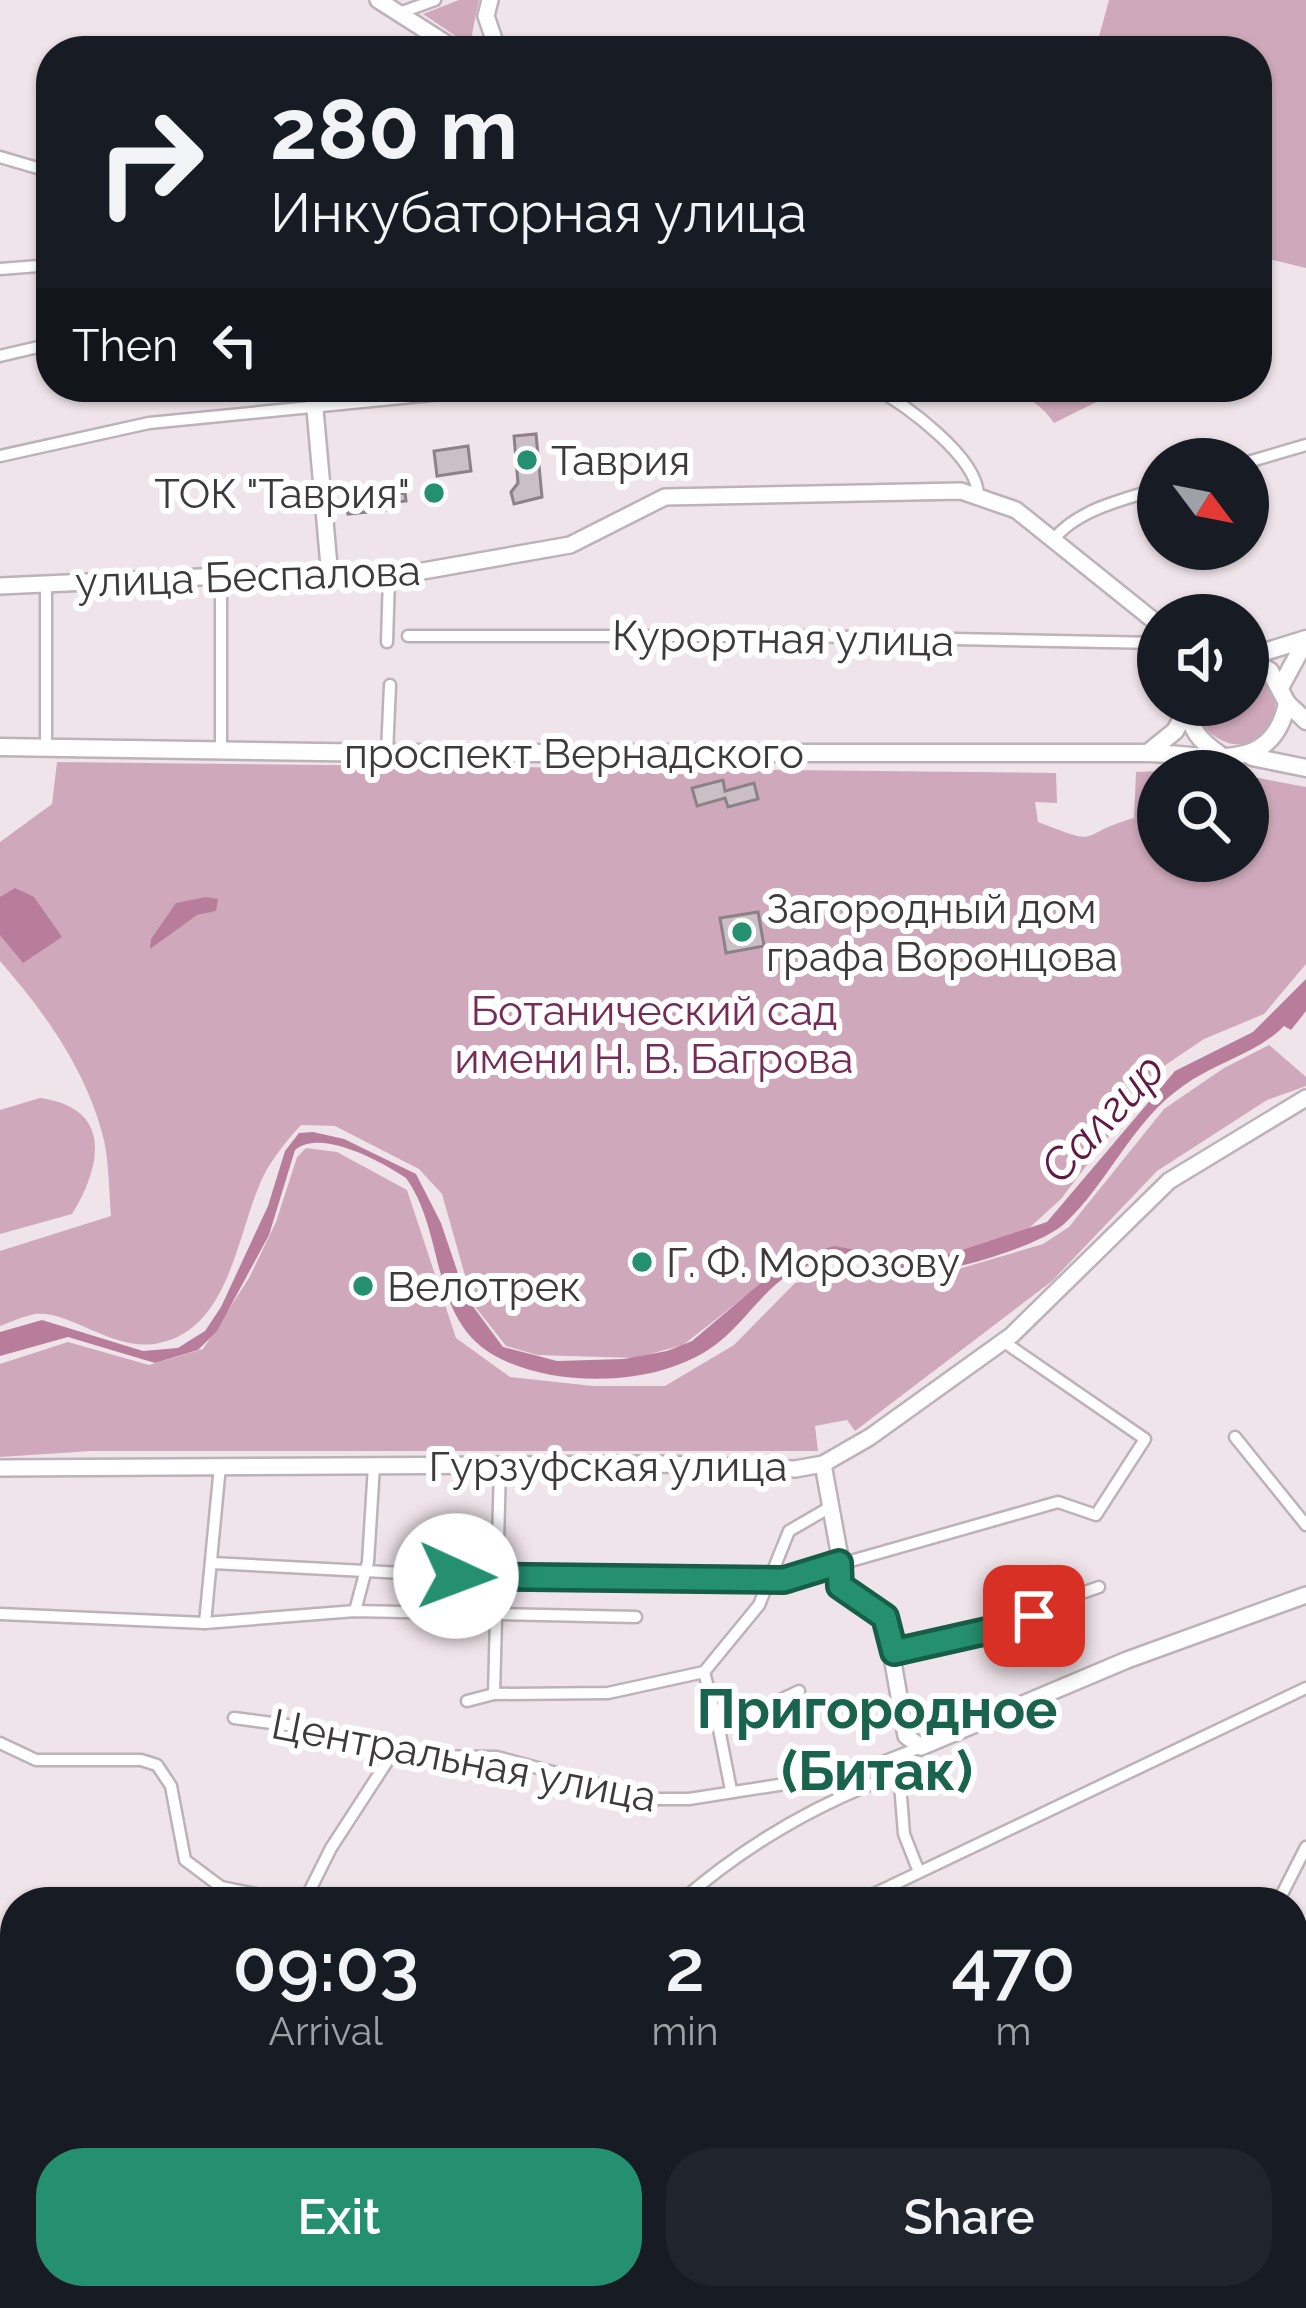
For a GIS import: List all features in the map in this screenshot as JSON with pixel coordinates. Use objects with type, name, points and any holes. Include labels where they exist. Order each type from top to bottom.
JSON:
[{"type":"main road","points":[[378,0],[436,36]]},
{"type":"main road","points":[[490,0],[486,16],[493,36]]},
{"type":"main road","points":[[314,402],[330,577]]},
{"type":"main road","name":"улица Беспалова","points":[[0,586],[221,576],[389,577],[570,544],[665,497],[978,494],[1004,502],[1137,607]]},
{"type":"main road","points":[[1269,651],[1306,640]]},
{"type":"main road","points":[[1255,750],[1274,739],[1284,695],[1306,640]]},
{"type":"main road","points":[[1269,670],[1306,722]]},
{"type":"main road","points":[[1152,750],[1178,726]]},
{"type":"main road","points":[[1192,726],[1214,750]]},
{"type":"main road","name":"проспект Вернадского","points":[[0,747],[387,753],[1137,753]]},
{"type":"main road","name":"проспект Вернадского","points":[[1269,760],[1306,767]]},
{"type":"main road","name":"Гурзуфская улица","points":[[0,1468],[795,1469],[823,1464],[1004,1342],[1169,1181],[1306,1098]]},
{"type":"main road","points":[[823,1464],[840,1586],[885,1617],[906,1736],[921,1747]]},
{"type":"main road","name":"Центральная улица","points":[[921,1747],[1127,1660],[1306,1595]]},
{"type":"street","points":[[402,12],[435,0]]},
{"type":"street","points":[[0,157],[36,168]]},
{"type":"street","points":[[0,269],[36,266]]},
{"type":"street","points":[[0,356],[36,348]]},
{"type":"street","points":[[0,457],[149,423],[371,402]]},
{"type":"street","points":[[895,402],[972,469],[978,494]]},
{"type":"street","points":[[1269,456],[1306,445]]},
{"type":"street","points":[[1054,538],[1062,528],[1137,496]]},
{"type":"street","points":[[220,751],[221,576]]},
{"type":"street","points":[[387,642],[389,577]]},
{"type":"street","points":[[46,585],[46,748]]},
{"type":"street","name":"Курортная улица","points":[[408,637],[800,636],[1137,643]]},
{"type":"street","points":[[387,753],[390,685]]},
{"type":"street","points":[[212,1563],[500,1578],[784,1580],[1058,1502],[1096,1515],[1145,1439],[1004,1342]]},
{"type":"street","points":[[1235,1437],[1306,1525]]},
{"type":"street","points":[[205,1623],[220,1466]]},
{"type":"street","points":[[355,1611],[367,1573],[374,1466]]},
{"type":"street","points":[[494,1694],[500,1466]]},
{"type":"street","points":[[467,1700],[494,1694],[608,1693],[704,1672],[759,1605],[789,1531],[832,1506]]},
{"type":"street","points":[[894,1652],[1018,1624],[1045,1606],[1099,1587]]},
{"type":"street","points":[[0,1614],[205,1623],[355,1611],[637,1617]]},
{"type":"street","points":[[704,1672],[731,1790]]},
{"type":"street","points":[[888,1887],[1306,1688]]},
{"type":"street","points":[[719,1729],[799,1691]]},
{"type":"street","name":"Центральная улица","points":[[235,1718],[335,1733],[394,1751],[497,1757],[653,1799],[689,1799],[855,1773],[921,1747]]},
{"type":"street","points":[[906,1736],[898,1774],[904,1834],[919,1872]]},
{"type":"street","points":[[0,1743],[36,1760],[141,1760],[158,1765],[171,1786],[180,1853],[221,1887]]},
{"type":"street","points":[[312,1887],[394,1751]]},
{"type":"street","points":[[887,1761],[898,1774]]},
{"type":"street","points":[[697,1887],[722,1865],[836,1796],[898,1774]]},
{"type":"street","points":[[1286,1887],[1306,1846]]},
{"type":"green space","points":[[459,0],[479,0],[473,36],[456,36],[423,14]]},
{"type":"green space","points":[[1109,0],[1306,0],[1306,268],[1272,260],[1272,36],[1099,36]]},
{"type":"green space","points":[[1031,402],[1097,402],[1054,423]]},
{"type":"green space","points":[[1269,685],[1275,707],[1269,725]]},
{"type":"green space","points":[[1205,726],[1268,726],[1249,743],[1233,744]]},
{"type":"green space","name":"Ботанический сад имени Н. В. Багрова","points":[[57,762],[1056,773],[1057,803],[1035,802],[1038,822],[1082,837],[1134,818],[1137,772],[1137,882],[1269,882],[1269,780],[1306,787],[1306,964],[1264,1014],[1204,1039],[1161,1068],[1061,1199],[1027,1230],[978,1250],[941,1257],[873,1253],[788,1263],[683,1345],[635,1358],[537,1355],[506,1346],[473,1304],[442,1194],[419,1169],[335,1126],[301,1125],[267,1169],[218,1296],[184,1333],[159,1343],[126,1342],[49,1315],[31,1315],[0,1326],[0,1251],[111,1216],[104,1140],[87,1090],[49,1023],[0,961],[0,842],[52,804]]},
{"type":"green space","points":[[1269,1045],[1306,1077],[1306,1086],[1267,1100],[1157,1171],[1052,1281],[855,1431],[847,1420],[815,1426],[818,1451],[91,1451],[0,1457],[0,1364],[68,1342],[149,1365],[203,1349],[249,1278],[276,1222],[297,1157],[306,1148],[337,1152],[407,1190],[456,1338],[510,1377],[593,1386],[665,1386],[734,1345],[795,1283],[856,1272],[942,1274],[1043,1244],[1069,1227],[1164,1109],[1224,1068]]},
{"type":"green space","points":[[40,1098],[64,1104],[90,1127],[95,1142],[90,1177],[72,1214],[0,1234],[0,1110]]},
{"type":"shaded area","points":[[15,888],[34,897],[62,937],[23,963],[0,935],[0,897]]},
{"type":"shaded area","points":[[218,899],[216,911],[197,915],[150,949],[151,939],[176,903]]},
{"type":"shaded area","points":[[1306,979],[1306,1011],[1291,1030],[1284,1026],[1262,1044],[1195,1078],[1165,1100],[1080,1208],[1054,1231],[1007,1252],[945,1269],[835,1261],[800,1269],[777,1283],[719,1342],[671,1367],[643,1375],[583,1378],[526,1369],[501,1359],[478,1344],[461,1324],[419,1201],[406,1178],[351,1150],[320,1143],[295,1150],[269,1235],[217,1331],[198,1350],[155,1363],[68,1337],[0,1356],[0,1332],[42,1320],[143,1351],[178,1348],[205,1331],[268,1206],[285,1151],[299,1133],[313,1132],[344,1139],[416,1174],[441,1223],[466,1297],[503,1347],[557,1361],[624,1359],[667,1351],[692,1341],[787,1261],[834,1246],[884,1255],[944,1256],[1047,1222],[1175,1071],[1253,1032]]},
{"type":"building","name":"Таврия","points":[[536,434],[542,497],[514,504],[511,492],[518,483],[514,436]]},
{"type":"building","points":[[468,446],[471,471],[437,476],[434,451]]},
{"type":"building","points":[[396,489],[397,494],[405,493],[406,501],[397,502],[398,509],[348,514],[346,495]]},
{"type":"building","points":[[723,780],[725,791],[754,783],[758,799],[728,807],[725,798],[697,806],[692,788]]},
{"type":"building","name":"Загородный дом графа Воронцова","points":[[758,912],[764,946],[726,953],[720,918]]},
{"type":"place","name":"Таврия","points":[[527,460]]},
{"type":"place","name":"ТОК \"Таврия\"","points":[[434,493]]},
{"type":"place","name":"Загородный дом графа Воронцова","points":[[742,932]]},
{"type":"place","name":"Г. Ф. Морозову","points":[[642,1262]]},
{"type":"place","name":"Велотрек","points":[[363,1286]]},
{"type":"district","name":"Пригородное (Битак)","points":[[877,1740]]},
{"type":"route","points":[[456,1576],[755,1576],[784,1580],[839,1563],[840,1586],[885,1617],[894,1652],[1018,1624],[1034,1616]]},
{"type":"water label","name":"Салгир","points":[[1102,1118]]}]
